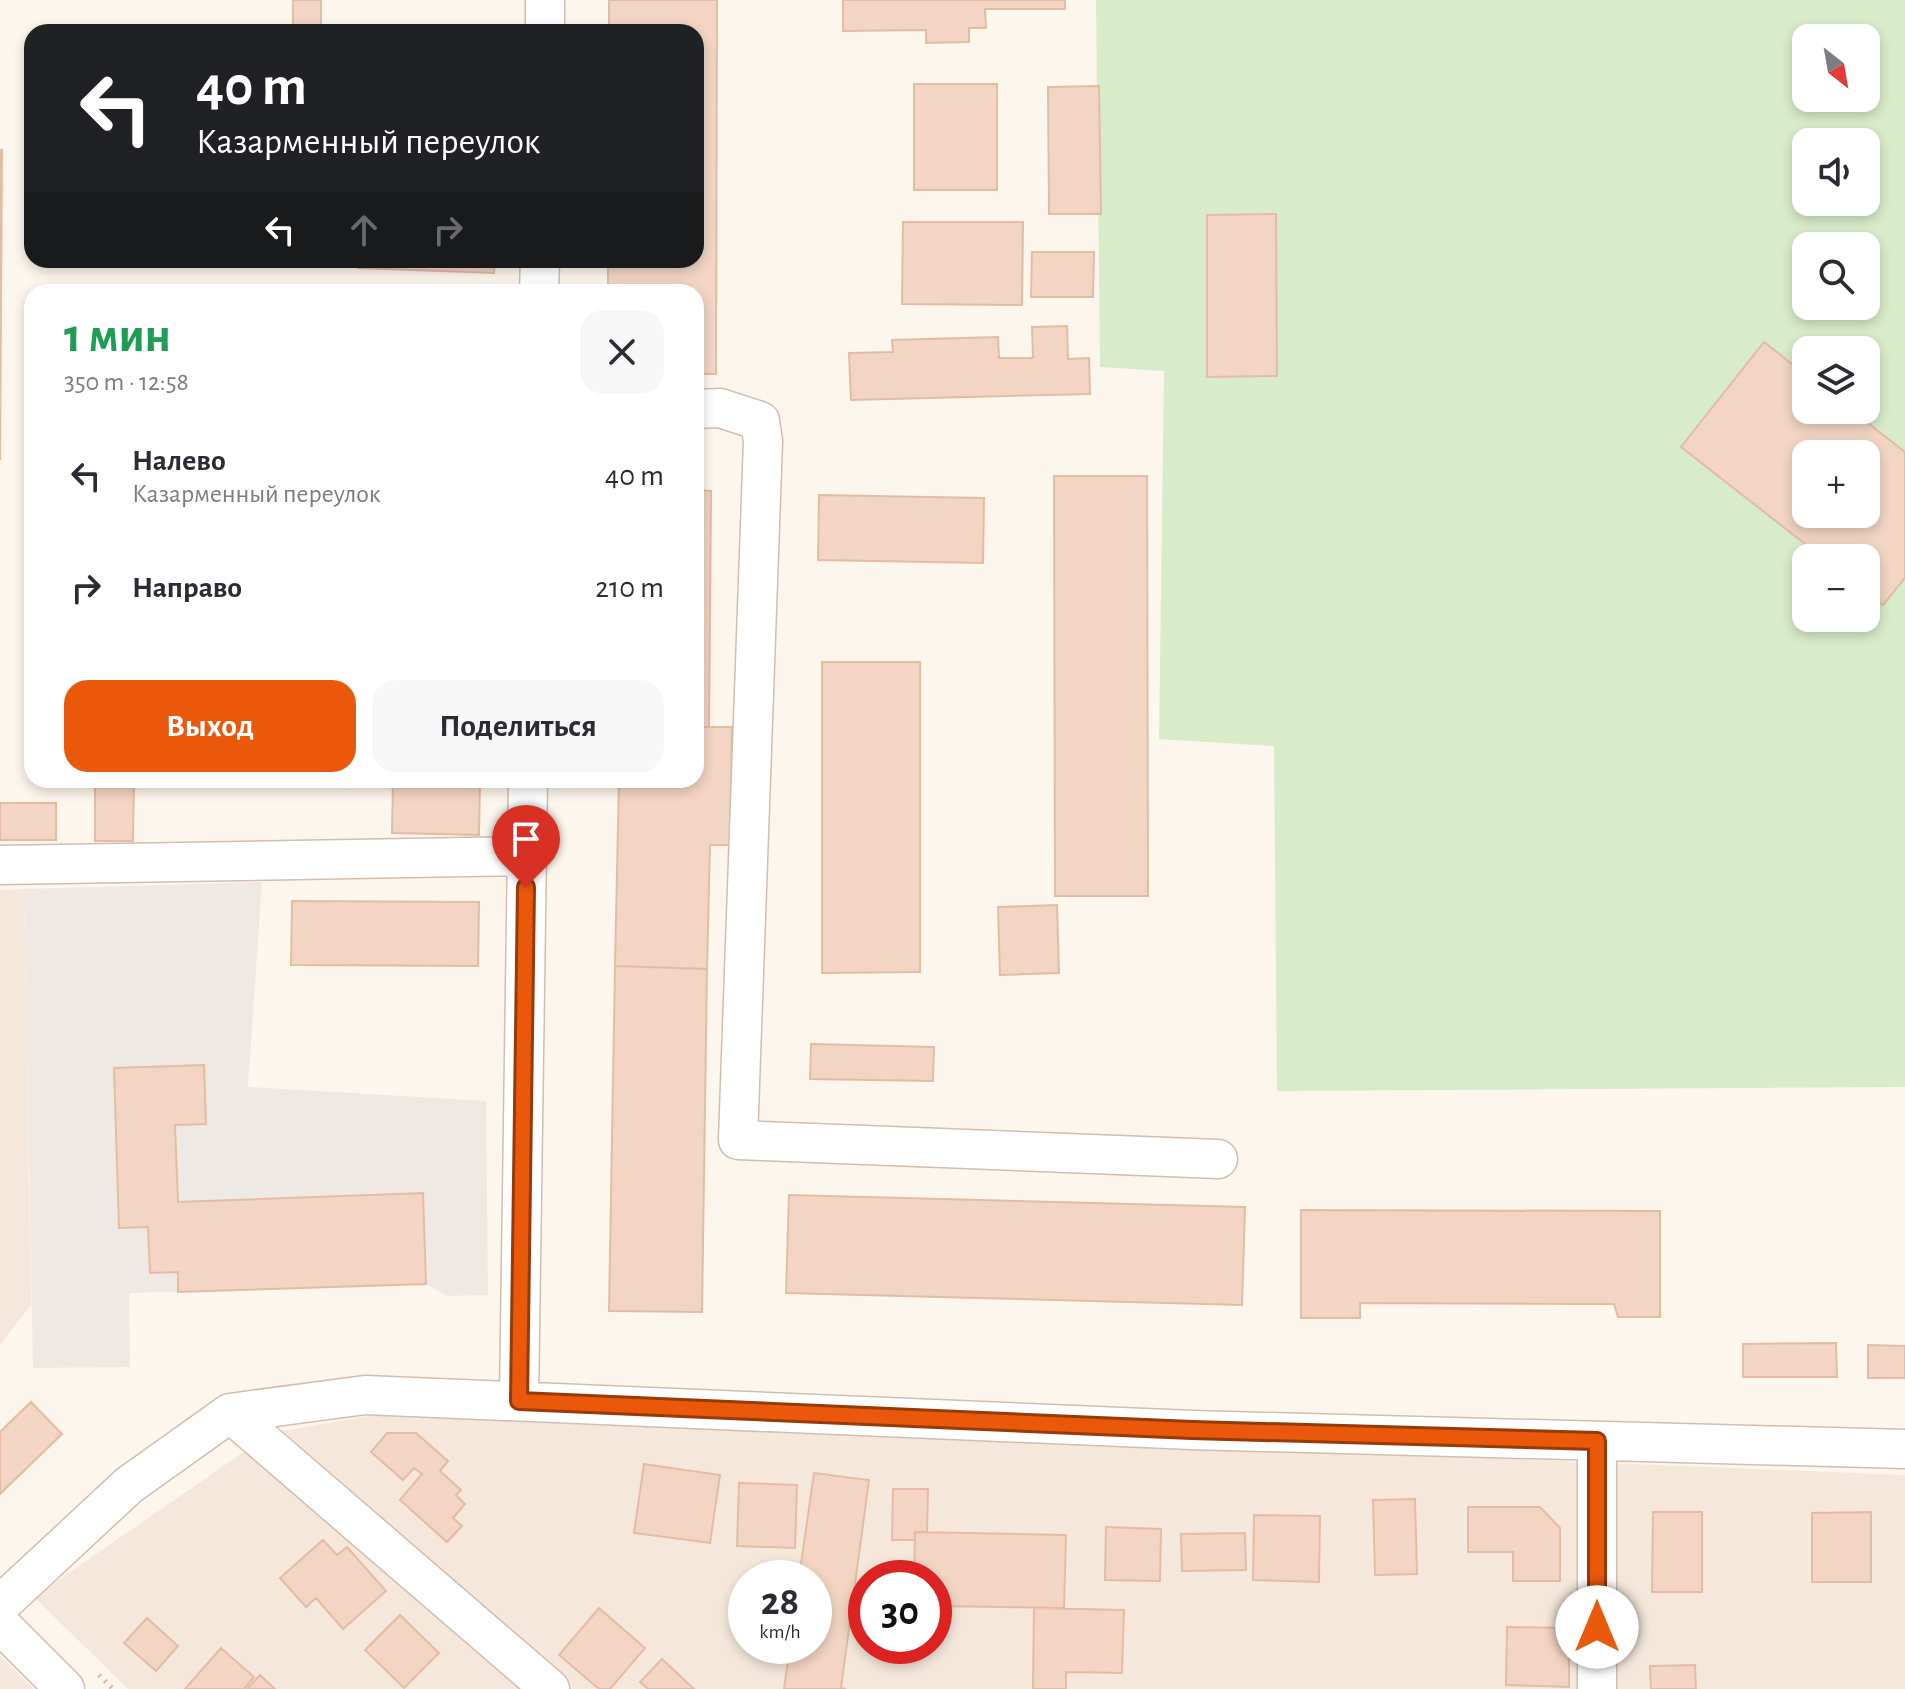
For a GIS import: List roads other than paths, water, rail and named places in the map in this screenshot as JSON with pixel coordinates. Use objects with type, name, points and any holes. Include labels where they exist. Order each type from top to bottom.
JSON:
[{"type":"street","points":[[545,0],[545,24]]},
{"type":"street","points":[[704,409],[720,408],[760,421],[763,441],[738,1140],[1218,1159]]},
{"type":"street","points":[[519,1401],[528,788]]},
{"type":"street","points":[[0,865],[527,856]]},
{"type":"street","points":[[0,1605],[129,1485],[230,1413],[365,1395],[1192,1430],[1905,1449]]},
{"type":"street","points":[[230,1413],[550,1689]]},
{"type":"street","points":[[1597,1441],[1597,1689]]},
{"type":"street","points":[[0,1624],[65,1689]]}]
